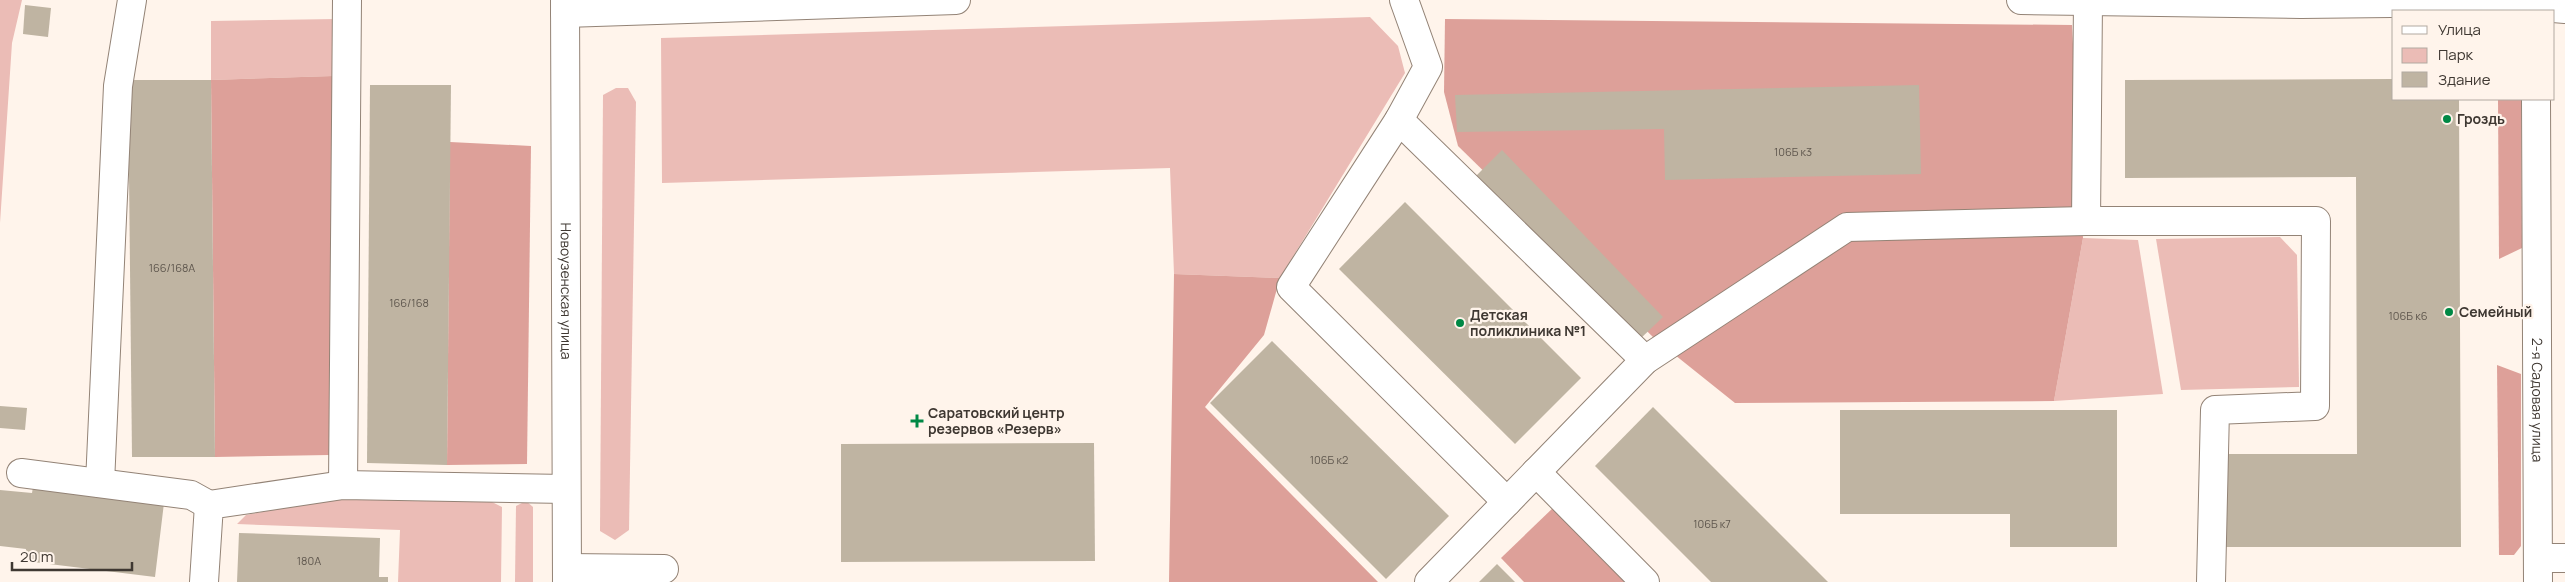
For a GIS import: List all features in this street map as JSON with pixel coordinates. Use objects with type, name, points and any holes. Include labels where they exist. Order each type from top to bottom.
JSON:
[{"type":"street","points":[[100,483],[118,86],[132,0]]},
{"type":"street","points":[[343,485],[346,0]]},
{"type":"street","points":[[565,7],[956,0]]},
{"type":"street","points":[[1404,0],[1428,67],[1398,120],[1291,287],[1507,502]]},
{"type":"street","points":[[2021,0],[2481,2],[2536,5],[2565,9]]},
{"type":"street","points":[[2086,221],[2088,1]]},
{"type":"street","name":"Новоузенская улица","points":[[565,7],[567,575]]},
{"type":"street","name":"2-я Садовая улица","points":[[2536,100],[2538,570]]},
{"type":"street","points":[[1398,120],[1644,360]]},
{"type":"street","points":[[1429,582],[1644,360],[1847,227],[2086,221],[2316,221],[2315,406],[2215,410],[2211,582]]},
{"type":"street","points":[[1536,472],[1645,582]]},
{"type":"street","points":[[21,473],[191,495],[209,505],[343,485],[566,489]]},
{"type":"street","points":[[204,582],[209,505]]},
{"type":"street","points":[[2538,570],[2565,558]]},
{"type":"street","points":[[567,575],[664,568]]},
{"type":"green space","points":[[0,0],[22,0],[12,43],[0,223]]},
{"type":"green space","points":[[1370,17],[1398,46],[1405,73],[1280,278],[1174,274],[1170,168],[662,183],[661,38]]},
{"type":"green space","points":[[336,19],[333,76],[211,80],[211,21]]},
{"type":"green space","points":[[616,88],[628,88],[636,102],[629,530],[615,540],[600,531],[603,95]]},
{"type":"green space","points":[[2280,237],[2297,255],[2299,387],[2181,390],[2156,239]]},
{"type":"green space","points":[[2083,238],[2138,240],[2163,394],[2054,401]]},
{"type":"green space","points":[[340,497],[492,502],[502,507],[501,582],[398,582],[400,530],[237,524],[246,515]]},
{"type":"green space","points":[[526,501],[533,507],[533,582],[515,582],[516,506]]},
{"type":"shaded area","points":[[1445,19],[2072,25],[2083,238],[2054,401],[1735,403],[1655,339],[1458,146],[1444,92]]},
{"type":"shaded area","points":[[333,76],[329,455],[215,457],[211,80]]},
{"type":"shaded area","points":[[2498,100],[2521,100],[2522,248],[2499,259]]},
{"type":"shaded area","points":[[450,142],[531,146],[527,464],[447,465]]},
{"type":"shaded area","points":[[1174,274],[1280,278],[1264,335],[1205,407],[1378,582],[1169,582]]},
{"type":"shaded area","points":[[2497,365],[2521,374],[2521,546],[2514,555],[2499,555]]},
{"type":"shaded area","points":[[1556,505],[1630,582],[1524,582],[1501,558]]},
{"type":"building","points":[[25,5],[51,8],[48,37],[23,34]]},
{"type":"building","points":[[2392,79],[2392,100],[2459,100],[2461,547],[2226,547],[2226,454],[2357,454],[2356,177],[2125,178],[2125,80]]},
{"type":"building","points":[[128,80],[211,80],[215,457],[132,457]]},
{"type":"building","points":[[370,85],[451,85],[447,465],[367,463]]},
{"type":"building","points":[[1919,85],[1921,174],[1665,180],[1664,129],[1457,132],[1455,95]]},
{"type":"building","points":[[1502,150],[1663,317],[1639,340],[1476,176]]},
{"type":"building","name":"Детская поликлиника №1","points":[[1405,202],[1581,378],[1515,444],[1339,269]]},
{"type":"building","points":[[1272,341],[1449,516],[1386,579],[1210,403]]},
{"type":"building","points":[[0,406],[27,408],[25,430],[0,428]]},
{"type":"building","points":[[1653,407],[1828,582],[1711,582],[1595,466]]},
{"type":"building","points":[[1840,410],[2117,410],[2117,547],[2010,547],[2010,514],[1840,514]]},
{"type":"building","points":[[1094,443],[1095,561],[841,562],[841,444]]},
{"type":"building","points":[[33,487],[164,503],[155,577],[25,561],[26,549],[0,546],[0,490],[32,493]]},
{"type":"building","points":[[239,533],[380,538],[379,577],[388,577],[388,582],[237,582]]},
{"type":"building","points":[[1497,564],[1515,582],[1479,582]]},
{"type":"place","name":"Гроздь","points":[[2447,119]]},
{"type":"place","name":"Семейный","points":[[2449,312]]},
{"type":"place","name":"Детская поликлиника №1","points":[[1460,323]]},
{"type":"place","name":"Саратовский центр резервов «Резерв»","points":[[917,421]]}]
